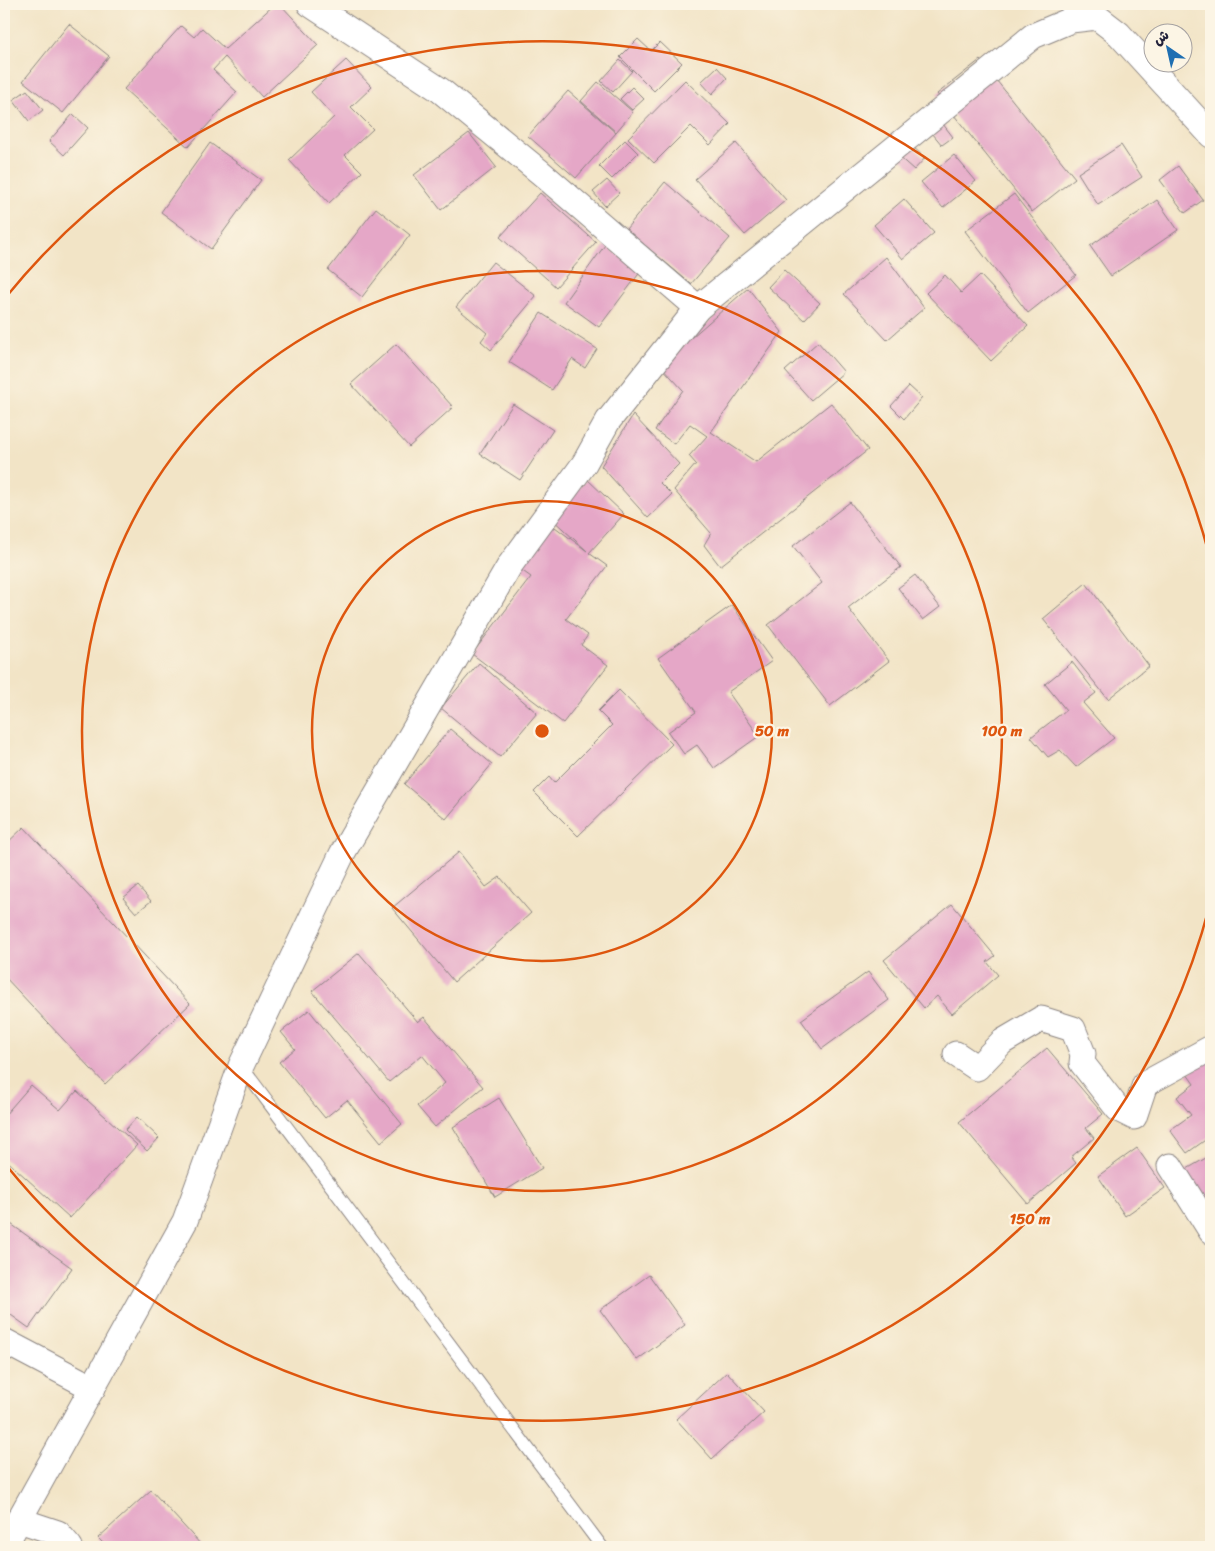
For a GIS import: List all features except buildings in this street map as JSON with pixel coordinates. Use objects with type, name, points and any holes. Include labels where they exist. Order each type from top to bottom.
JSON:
[{"type":"street","points":[[310,4],[440,90],[540,172],[698,308]]},
{"type":"street","points":[[4,1547],[185,1221],[241,1066],[342,854],[510,566],[584,464],[608,421],[698,308],[1033,36],[1071,20],[1097,17],[1119,34],[1211,136]]},
{"type":"street","points":[[956,1054],[977,1068],[1002,1042],[1040,1019],[1072,1029],[1083,1054],[1082,1063],[1118,1109],[1134,1117],[1145,1084],[1211,1048]]},
{"type":"street","points":[[1170,1166],[1211,1231]]},
{"type":"street","points":[[4,1341],[92,1388]]},
{"type":"street","points":[[19,1520],[58,1533],[70,1547]]},
{"type":"lane","points":[[241,1066],[602,1547]]}]
